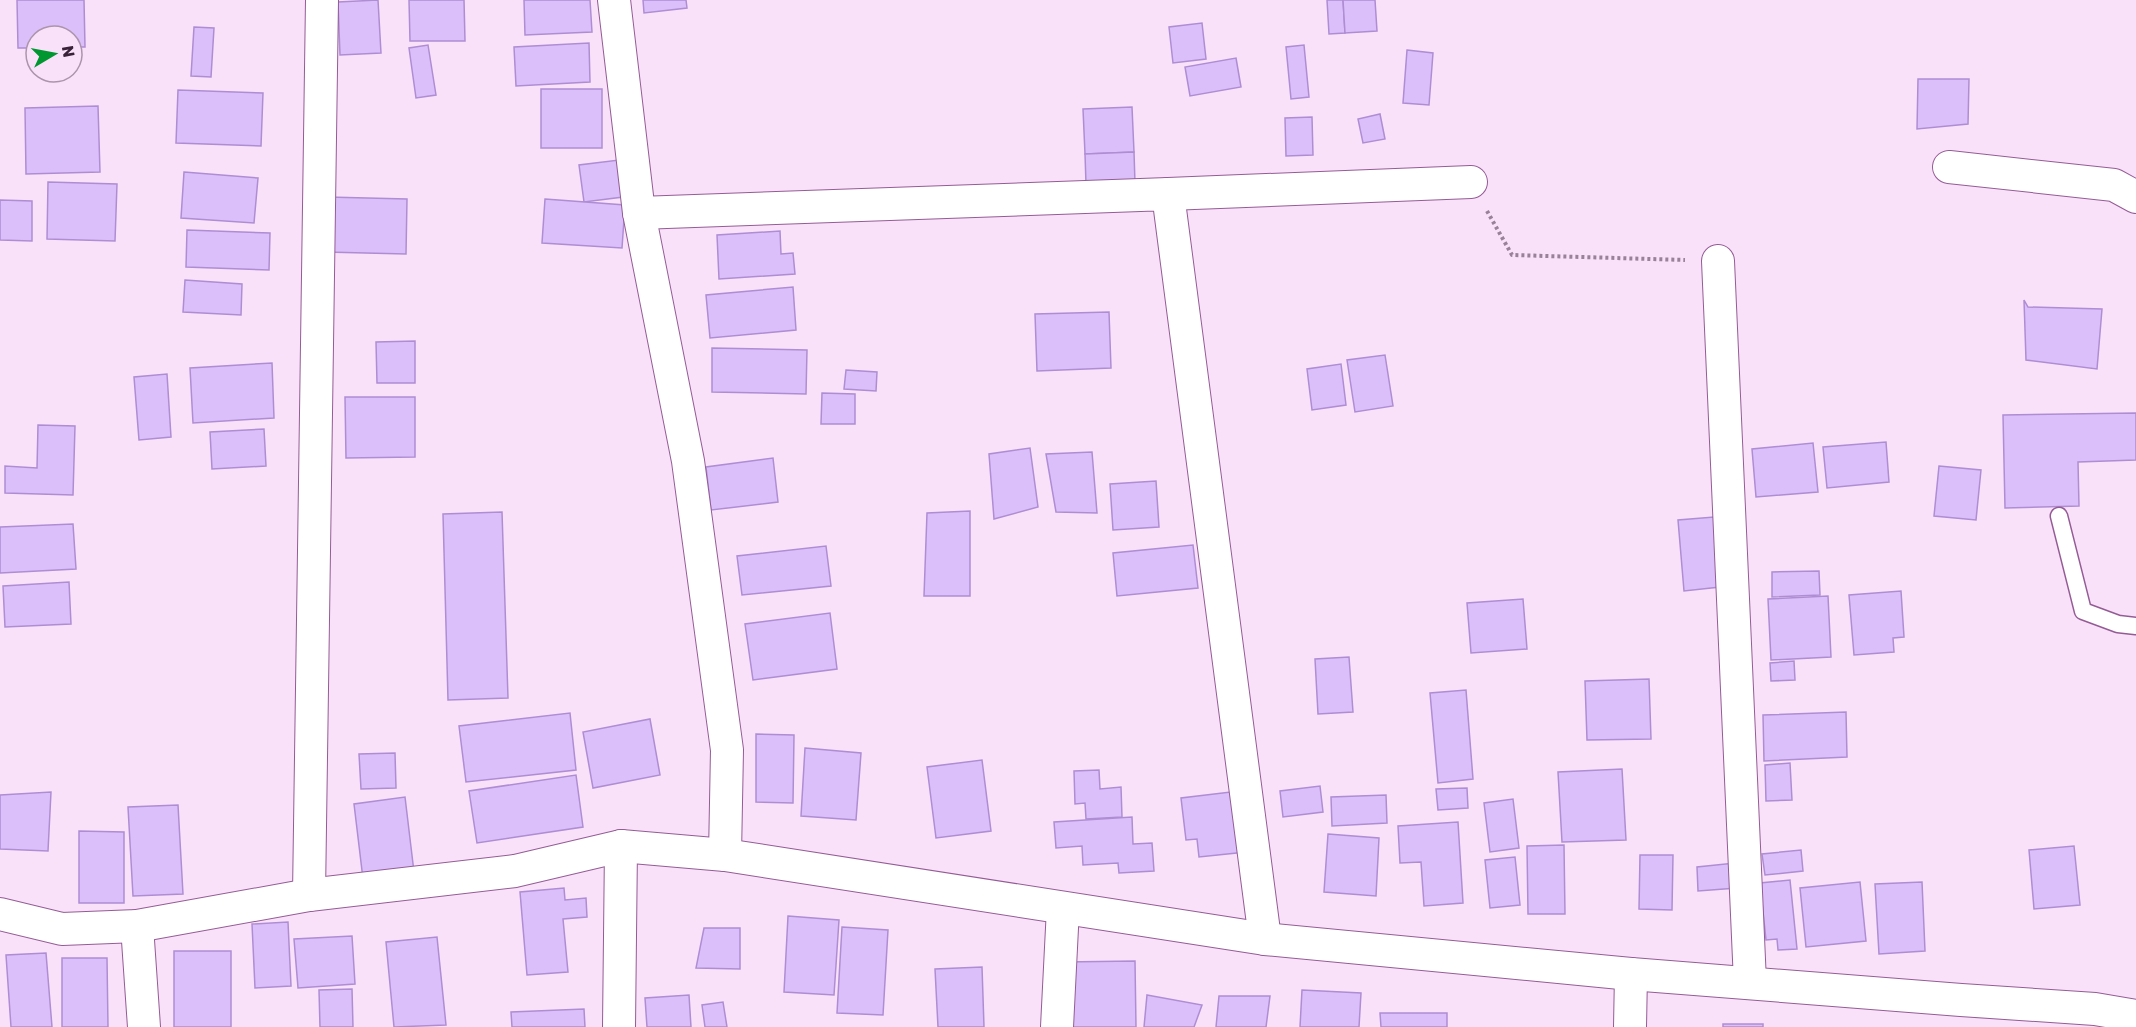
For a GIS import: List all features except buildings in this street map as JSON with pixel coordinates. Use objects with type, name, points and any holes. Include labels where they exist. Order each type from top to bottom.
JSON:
[{"type":"street","points":[[309,895],[322,0]]},
{"type":"street","points":[[614,0],[639,213],[688,461],[727,750],[725,855]]},
{"type":"street","points":[[1949,167],[2114,185],[2136,197]]},
{"type":"street","points":[[639,213],[1472,182]]},
{"type":"street","points":[[1168,194],[1265,939]]},
{"type":"street","points":[[1718,261],[1750,982]]},
{"type":"street","points":[[618,1027],[621,846]]},
{"type":"street","points":[[0,914],[62,929],[137,926],[309,895],[515,871],[621,846],[725,855],[1265,939],[1631,974],[1750,982],[1959,1014],[2095,1018],[2136,1016]]},
{"type":"street","points":[[1057,1027],[1063,908]]},
{"type":"street","points":[[137,926],[144,1027]]},
{"type":"street","points":[[1630,1027],[1631,974]]},
{"type":"lane","points":[[2059,516],[2083,611],[2118,624],[2136,626]]},
{"type":"path","points":[[1472,182],[1512,255],[1718,261]]}]
